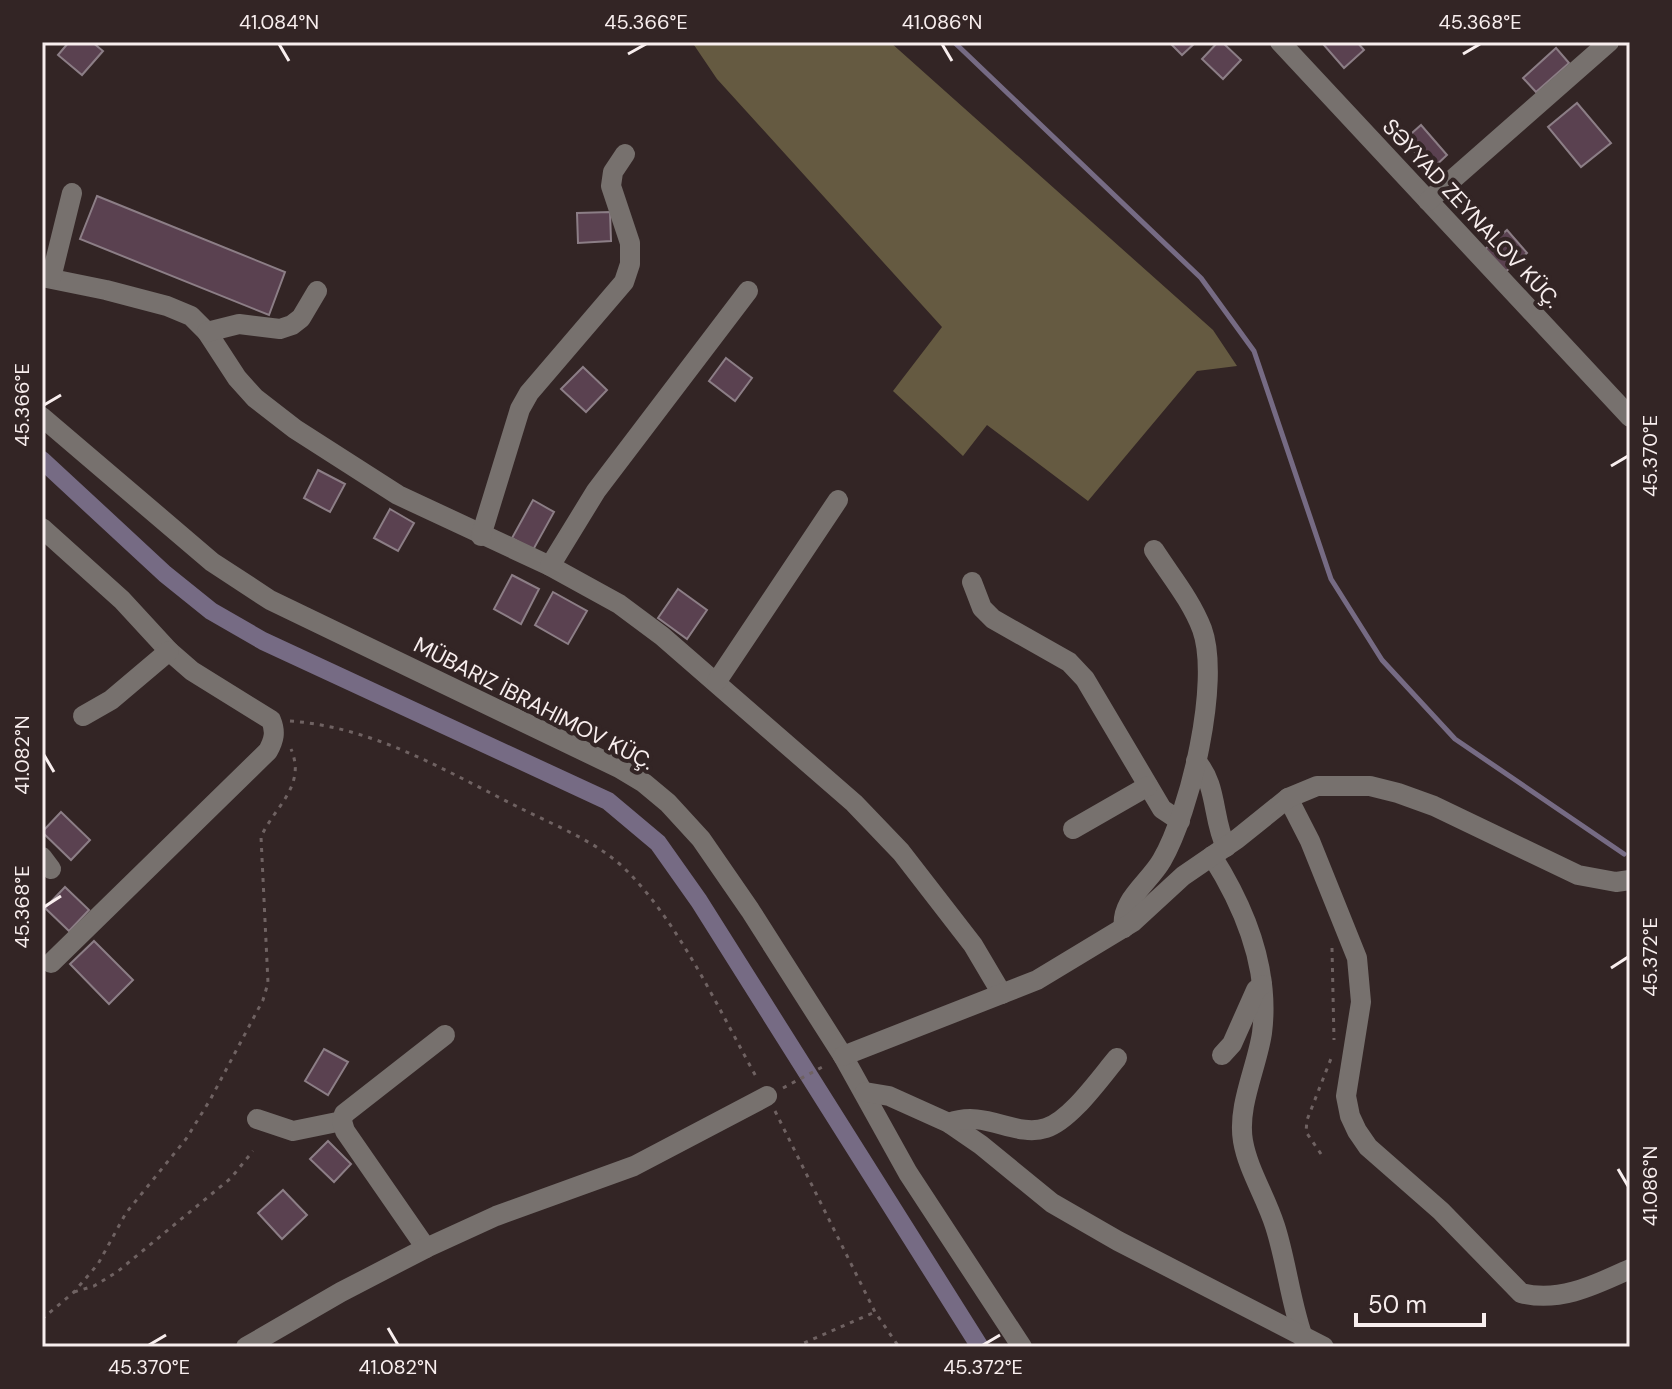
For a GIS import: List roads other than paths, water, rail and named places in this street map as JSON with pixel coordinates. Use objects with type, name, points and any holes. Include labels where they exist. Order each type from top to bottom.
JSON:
[{"type":"street","name":"SƏYYAD ZEYNALOV KÜÇ.","points":[[1280,42],[1630,417]]},
{"type":"street","points":[[1428,201],[1609,42]]},
{"type":"street","points":[[481,536],[520,409],[529,393],[624,282],[630,264],[630,243],[611,186],[613,172],[625,154]]},
{"type":"street","points":[[72,193],[46,278],[167,306],[191,316],[207,332],[237,378],[255,398],[295,429],[398,495],[550,566],[619,604],[662,636],[854,803],[901,852],[973,945],[1002,994]]},
{"type":"street","points":[[207,332],[239,324],[280,329],[292,325],[301,318],[317,291]]},
{"type":"street","points":[[550,566],[596,491],[748,291]]},
{"type":"street","name":"MÜBARIZ İBRAHIMOV KÜÇ.","points":[[42,417],[212,562],[270,600],[619,768],[668,803],[701,839],[750,910],[865,1092],[908,1173],[1022,1347]]},
{"type":"street","points":[[717,681],[838,500]]},
{"type":"street","points":[[42,528],[122,600],[192,671],[271,720],[274,740],[268,751],[51,963]]},
{"type":"street","points":[[1124,928],[1124,912],[1161,862],[1180,821],[1193,781],[1208,678],[1207,646],[1191,607],[1154,550]]},
{"type":"street","points":[[972,582],[982,608],[993,619],[1069,662],[1085,679],[1162,809],[1180,821]]},
{"type":"street","points":[[83,716],[111,700],[169,651]]},
{"type":"street","points":[[1196,761],[1210,781],[1220,836],[1219,851],[1254,947],[1262,985],[1262,1032],[1242,1139],[1276,1228],[1304,1342]]},
{"type":"street","points":[[1073,829],[1148,786]]},
{"type":"street","points":[[843,1056],[1037,980],[1124,928],[1183,876],[1288,798],[1317,786],[1370,786],[1434,806],[1578,875],[1616,882],[1630,880]]},
{"type":"street","points":[[1288,798],[1301,821],[1357,958],[1361,1002],[1346,1096],[1350,1116],[1368,1147],[1441,1211],[1512,1288],[1521,1293],[1535,1297],[1568,1293],[1589,1288],[1630,1269]]},
{"type":"street","points":[[1222,1055],[1232,1044],[1256,990],[1262,985]]},
{"type":"street","points":[[426,1248],[345,1131],[342,1121],[344,1114],[445,1035]]},
{"type":"street","points":[[949,1123],[975,1117],[1034,1130],[1049,1127],[1074,1107],[1117,1058]]},
{"type":"street","points":[[865,1092],[889,1096],[949,1123],[1052,1203],[1304,1342],[1324,1347]]},
{"type":"street","points":[[246,1347],[341,1292],[426,1248],[496,1216],[634,1166],[767,1096]]},
{"type":"street","points":[[257,1119],[293,1131],[342,1121]]},
{"type":"waterway","points":[[954,42],[1201,278],[1254,351],[1331,579],[1382,660],[1455,739],[1624,854]]},
{"type":"waterway","points":[[42,460],[165,574],[211,611],[263,641],[608,801],[658,843],[699,901],[980,1347]]}]
